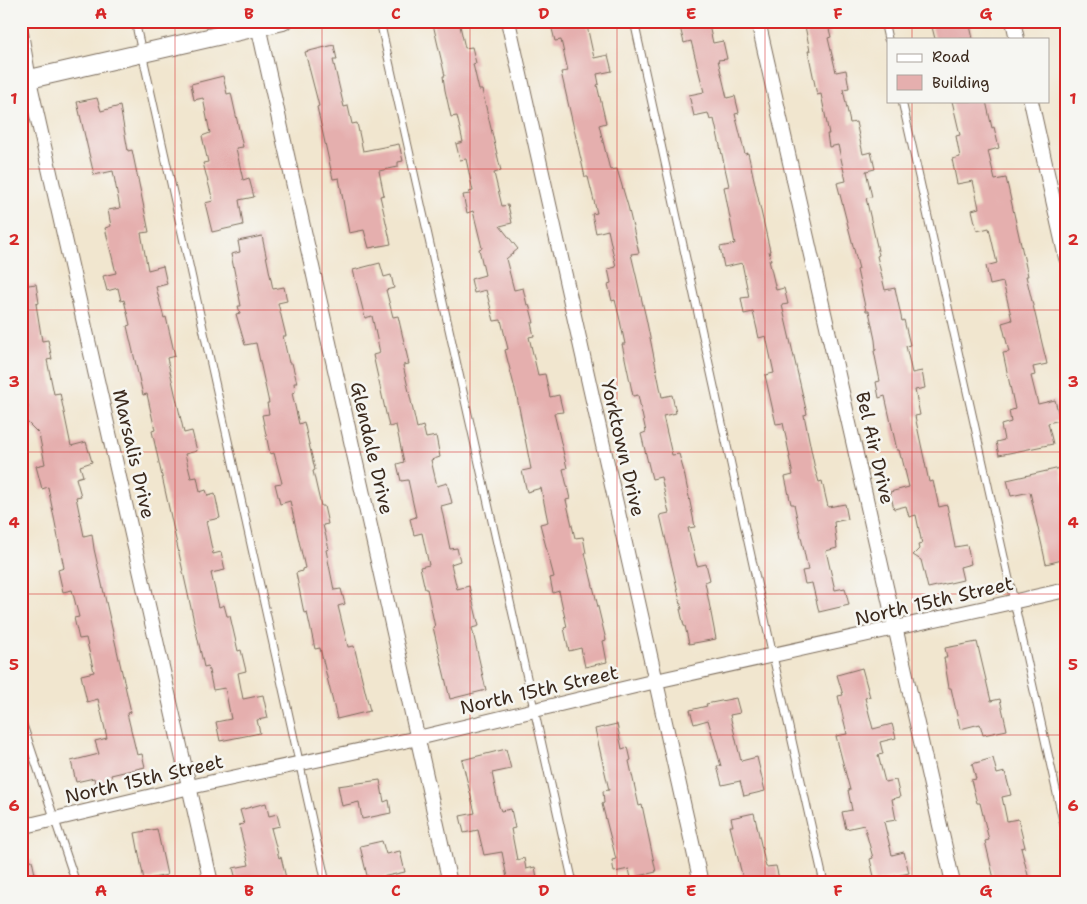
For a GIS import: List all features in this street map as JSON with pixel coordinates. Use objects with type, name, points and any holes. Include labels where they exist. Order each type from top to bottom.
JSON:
[{"type":"street","points":[[25,80],[257,24],[283,21]]},
{"type":"street","name":"Yorktown Drive","points":[[508,21],[701,883]]},
{"type":"street","name":"Bel Air Drive","points":[[758,21],[953,883]]},
{"type":"street","points":[[1013,21],[1017,38]]},
{"type":"street","name":"Glendale Drive","points":[[257,24],[450,883]]},
{"type":"street","name":"Marsalis Drive","points":[[21,33],[25,80],[211,883]]},
{"type":"street","points":[[1031,102],[1066,258]]},
{"type":"street","name":"North 15th Street","points":[[21,827],[190,787],[418,738],[656,681],[1066,590]]},
{"type":"lane","points":[[135,21],[326,883]]},
{"type":"lane","points":[[380,21],[573,883]]},
{"type":"lane","points":[[634,21],[824,883]]},
{"type":"lane","points":[[884,21],[888,38]]},
{"type":"lane","points":[[902,102],[1066,834]]},
{"type":"lane","points":[[21,719],[76,883]]},
{"type":"building","points":[[445,21],[459,21],[465,48],[472,47],[476,63],[473,64],[479,90],[482,90],[501,171],[494,173],[502,206],[508,205],[512,223],[500,226],[518,249],[506,259],[514,290],[523,288],[527,305],[529,304],[534,323],[531,323],[534,336],[529,337],[538,375],[545,374],[550,397],[559,395],[563,412],[554,413],[567,468],[563,469],[570,499],[566,500],[575,538],[583,537],[585,553],[606,640],[603,641],[607,662],[585,667],[581,648],[569,651],[564,628],[567,627],[559,591],[553,593],[550,578],[554,577],[540,524],[548,522],[541,488],[527,492],[522,471],[531,469],[517,397],[505,350],[508,349],[501,320],[494,321],[486,290],[474,293],[471,279],[485,275],[479,249],[482,248],[473,211],[467,213],[463,195],[470,194],[469,192],[473,191],[466,159],[460,160],[456,144],[463,142],[457,116],[451,117],[445,90],[443,76],[445,76],[433,24]]},
{"type":"building","points":[[550,21],[586,21],[594,58],[608,55],[612,71],[597,74],[599,84],[597,85],[606,123],[599,125],[610,170],[617,169],[639,253],[631,254],[662,397],[672,395],[676,413],[663,416],[672,455],[679,454],[684,472],[695,527],[688,528],[697,566],[706,564],[710,580],[705,582],[716,639],[689,644],[684,626],[680,609],[682,609],[660,515],[669,513],[661,477],[652,479],[641,434],[646,432],[638,395],[633,396],[622,344],[625,344],[619,316],[615,300],[612,301],[608,284],[611,283],[608,269],[616,267],[608,230],[596,233],[592,214],[597,213],[588,177],[585,177],[561,72],[568,71],[561,40],[555,41]]},
{"type":"building","points":[[686,21],[708,21],[713,43],[723,41],[727,59],[718,60],[727,98],[735,96],[739,113],[735,114],[745,154],[748,153],[770,251],[771,260],[769,260],[776,290],[784,288],[788,304],[782,305],[807,414],[804,415],[815,469],[819,482],[822,481],[828,507],[845,504],[848,519],[834,522],[837,548],[826,551],[835,590],[845,588],[849,605],[819,612],[812,583],[805,584],[802,571],[808,570],[794,504],[791,504],[785,477],[793,475],[790,457],[783,423],[776,424],[765,375],[774,373],[766,336],[759,338],[753,312],[744,314],[741,298],[749,297],[742,263],[724,267],[720,247],[735,244],[724,187],[729,186],[714,119],[710,120],[708,113],[694,116],[689,95],[704,92],[691,41],[684,43],[680,27],[687,26]]},
{"type":"building","points":[[804,21],[827,21],[831,37],[828,38],[836,72],[846,70],[849,88],[843,89],[850,123],[856,122],[863,154],[871,152],[875,169],[866,171],[872,197],[866,198],[879,255],[877,256],[885,290],[895,288],[902,321],[904,320],[910,345],[906,346],[912,373],[922,371],[925,388],[915,390],[920,415],[915,416],[929,482],[933,481],[939,507],[947,505],[955,547],[967,545],[971,564],[960,567],[963,580],[928,588],[921,560],[913,555],[919,549],[918,545],[922,544],[916,515],[909,517],[906,506],[894,509],[890,492],[909,487],[902,458],[899,450],[897,450],[885,396],[879,398],[876,382],[880,381],[874,351],[876,350],[875,340],[869,311],[866,311],[857,270],[859,269],[837,183],[846,181],[838,145],[829,147],[827,134],[829,134],[821,94],[817,95]]},
{"type":"building","points":[[969,21],[973,38],[935,38],[932,27]]},
{"type":"building","points":[[334,45],[337,60],[333,60],[344,107],[348,106],[352,124],[357,123],[363,151],[399,144],[403,161],[398,162],[398,167],[379,171],[384,195],[380,196],[391,244],[369,248],[364,230],[349,233],[339,178],[333,179],[317,107],[319,106],[305,52]]},
{"type":"building","points":[[223,76],[227,94],[231,93],[243,147],[236,148],[243,180],[249,178],[254,197],[239,200],[243,225],[212,232],[205,203],[213,201],[203,163],[208,162],[202,136],[210,133],[203,98],[194,100],[191,84]]},
{"type":"building","points":[[97,98],[101,111],[120,106],[128,151],[132,150],[149,232],[141,233],[148,270],[163,266],[167,284],[156,287],[164,318],[166,317],[175,356],[167,358],[184,433],[192,431],[197,451],[185,454],[191,478],[197,477],[200,492],[206,490],[208,496],[215,494],[220,518],[206,521],[213,554],[221,552],[225,570],[211,573],[219,607],[224,605],[227,616],[230,616],[238,651],[241,650],[246,671],[238,673],[243,699],[263,695],[268,718],[257,720],[260,733],[220,741],[216,722],[231,719],[225,688],[213,690],[208,666],[204,667],[152,431],[155,430],[147,394],[143,395],[127,326],[130,325],[124,300],[121,301],[118,288],[107,291],[103,276],[116,273],[105,228],[111,226],[108,210],[120,208],[113,171],[94,175],[77,102]]},
{"type":"building","points":[[952,102],[986,102],[999,148],[988,151],[995,180],[1006,178],[1028,276],[1026,276],[1047,364],[1033,367],[1035,375],[1031,376],[1038,404],[1055,400],[1060,420],[1048,423],[1053,444],[999,455],[996,442],[1004,440],[1001,425],[1011,422],[1009,411],[1015,409],[1003,353],[1009,352],[1002,323],[1012,320],[1003,282],[990,285],[986,266],[997,263],[989,228],[977,231],[972,210],[979,208],[973,181],[957,184],[952,159],[960,157],[956,136],[960,135]]},
{"type":"building","points":[[262,236],[273,289],[284,287],[287,301],[278,303],[286,336],[283,336],[289,363],[292,363],[297,383],[294,383],[295,392],[292,393],[299,424],[304,422],[321,506],[324,506],[328,524],[323,525],[329,549],[326,550],[334,590],[341,589],[345,604],[338,606],[348,647],[354,646],[370,711],[337,719],[320,648],[315,649],[307,612],[304,613],[296,573],[305,568],[290,501],[280,504],[275,484],[282,483],[274,453],[270,454],[262,415],[269,414],[267,403],[269,403],[256,343],[245,345],[236,314],[240,313],[238,306],[241,306],[231,254],[240,252],[238,241]]},
{"type":"building","points":[[380,263],[384,277],[391,275],[394,288],[386,290],[393,317],[398,316],[409,364],[403,365],[417,428],[423,426],[426,438],[436,436],[440,457],[431,460],[437,486],[447,483],[452,503],[441,506],[450,549],[457,548],[460,561],[451,564],[457,589],[469,586],[479,626],[472,628],[486,690],[450,699],[433,627],[435,627],[427,589],[425,589],[420,567],[429,565],[422,533],[414,535],[410,519],[416,517],[408,480],[401,481],[397,464],[404,462],[396,425],[389,427],[373,355],[380,353],[372,316],[365,318],[353,270]]},
{"type":"building","points":[[36,284],[39,303],[36,304],[42,341],[48,340],[52,359],[47,360],[54,394],[60,393],[71,446],[86,442],[92,462],[80,466],[83,476],[76,478],[81,496],[76,497],[84,536],[92,534],[131,712],[127,713],[137,755],[142,754],[145,767],[111,775],[113,783],[96,787],[94,778],[76,782],[71,761],[99,754],[95,741],[107,738],[98,699],[87,702],[81,675],[94,672],[86,638],[79,639],[74,618],[79,617],[72,590],[63,592],[58,570],[64,568],[48,487],[42,489],[36,466],[45,464],[39,434],[24,419],[28,407],[21,376],[21,286]]},
{"type":"building","points":[[1060,468],[1066,495],[1066,559],[1046,564],[1030,492],[1011,496],[1007,480]]},
{"type":"building","points":[[977,642],[991,701],[1000,699],[1007,730],[983,735],[980,724],[960,729],[951,688],[949,688],[944,658],[947,658],[945,648]]},
{"type":"building","points":[[862,668],[870,697],[865,698],[873,729],[892,724],[896,738],[880,742],[883,754],[878,755],[885,782],[896,780],[900,797],[892,799],[896,820],[884,822],[892,855],[904,852],[909,873],[875,881],[870,859],[873,858],[864,825],[846,829],[842,812],[852,810],[848,790],[850,790],[836,736],[847,734],[838,696],[843,695],[837,675]]},
{"type":"building","points":[[736,698],[740,713],[730,715],[741,761],[757,757],[765,791],[744,796],[740,781],[722,785],[717,766],[721,766],[708,720],[694,724],[690,710],[707,706],[706,704]]},
{"type":"building","points":[[617,724],[622,749],[628,747],[631,760],[629,761],[639,806],[642,805],[656,872],[631,878],[629,869],[614,872],[612,860],[616,859],[602,804],[604,803],[603,791],[609,790],[595,729]]},
{"type":"building","points":[[506,749],[511,769],[492,773],[499,806],[501,811],[511,809],[515,828],[511,829],[517,860],[524,858],[526,869],[535,867],[538,883],[508,883],[502,852],[484,855],[478,830],[464,833],[460,816],[475,813],[462,760]]},
{"type":"building","points":[[993,758],[997,774],[1005,772],[1011,795],[1002,797],[1007,821],[1018,819],[1025,847],[1021,848],[1030,883],[995,883],[985,841],[989,840],[980,803],[977,803],[971,780],[976,779],[972,764]]},
{"type":"building","points":[[380,780],[384,802],[389,800],[391,813],[362,819],[359,802],[342,806],[338,786]]},
{"type":"building","points":[[266,803],[269,816],[277,814],[280,826],[271,828],[286,878],[278,881],[278,883],[237,883],[233,868],[249,865],[239,825],[244,824],[240,810]]},
{"type":"building","points":[[754,813],[766,867],[776,866],[780,883],[744,883],[730,826],[733,826],[731,818]]},
{"type":"building","points":[[157,829],[167,875],[144,880],[135,833]]},
{"type":"building","points":[[382,841],[386,854],[400,851],[405,872],[368,880],[360,846]]},
{"type":"building","points":[[32,860],[36,879],[21,882],[21,862]]}]
